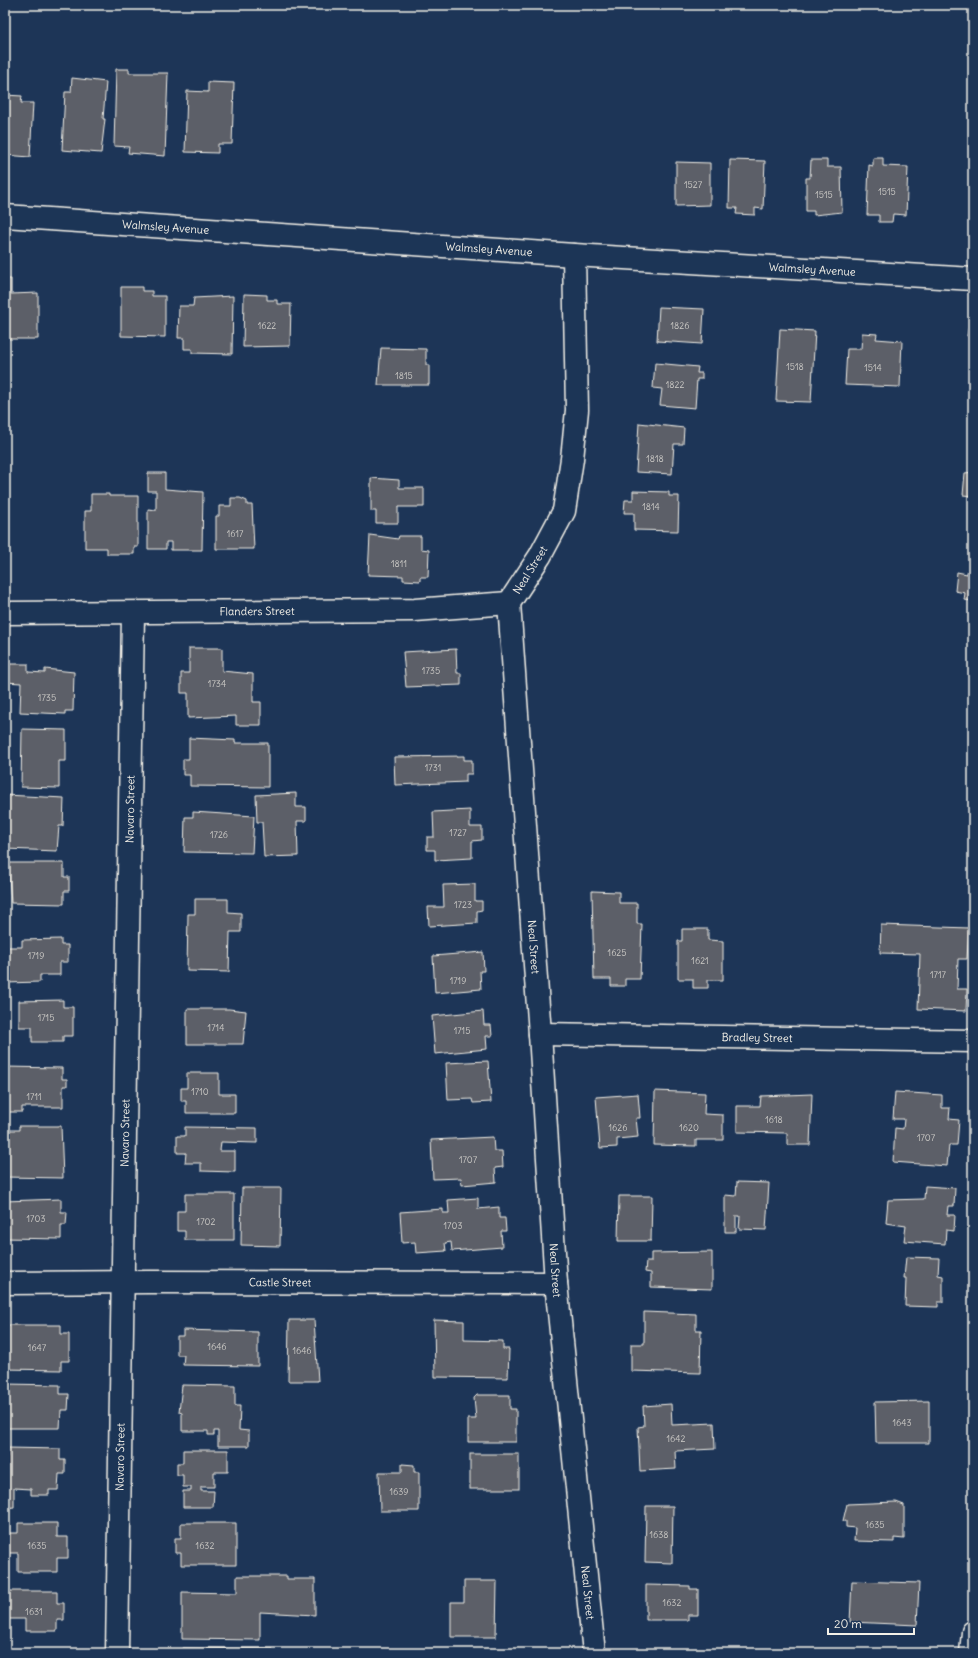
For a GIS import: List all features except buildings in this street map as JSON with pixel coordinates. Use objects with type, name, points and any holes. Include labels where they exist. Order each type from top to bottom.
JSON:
[{"type":"street","name":"Walmsley Avenue","points":[[5,216],[574,255],[973,279]]},
{"type":"street","name":"Neal Street","points":[[574,255],[577,410],[572,459],[564,512],[540,556],[509,603],[540,1034],[556,1283],[594,1653]]},
{"type":"street","name":"Flanders Street","points":[[5,613],[415,610],[509,603]]},
{"type":"street","name":"Navaro Street","points":[[117,1653],[133,613]]},
{"type":"street","name":"Bradley Street","points":[[540,1034],[973,1041]]},
{"type":"street","name":"Castle Street","points":[[5,1283],[556,1283]]},
{"type":"street","points":[[971,1653],[973,1632]]}]
